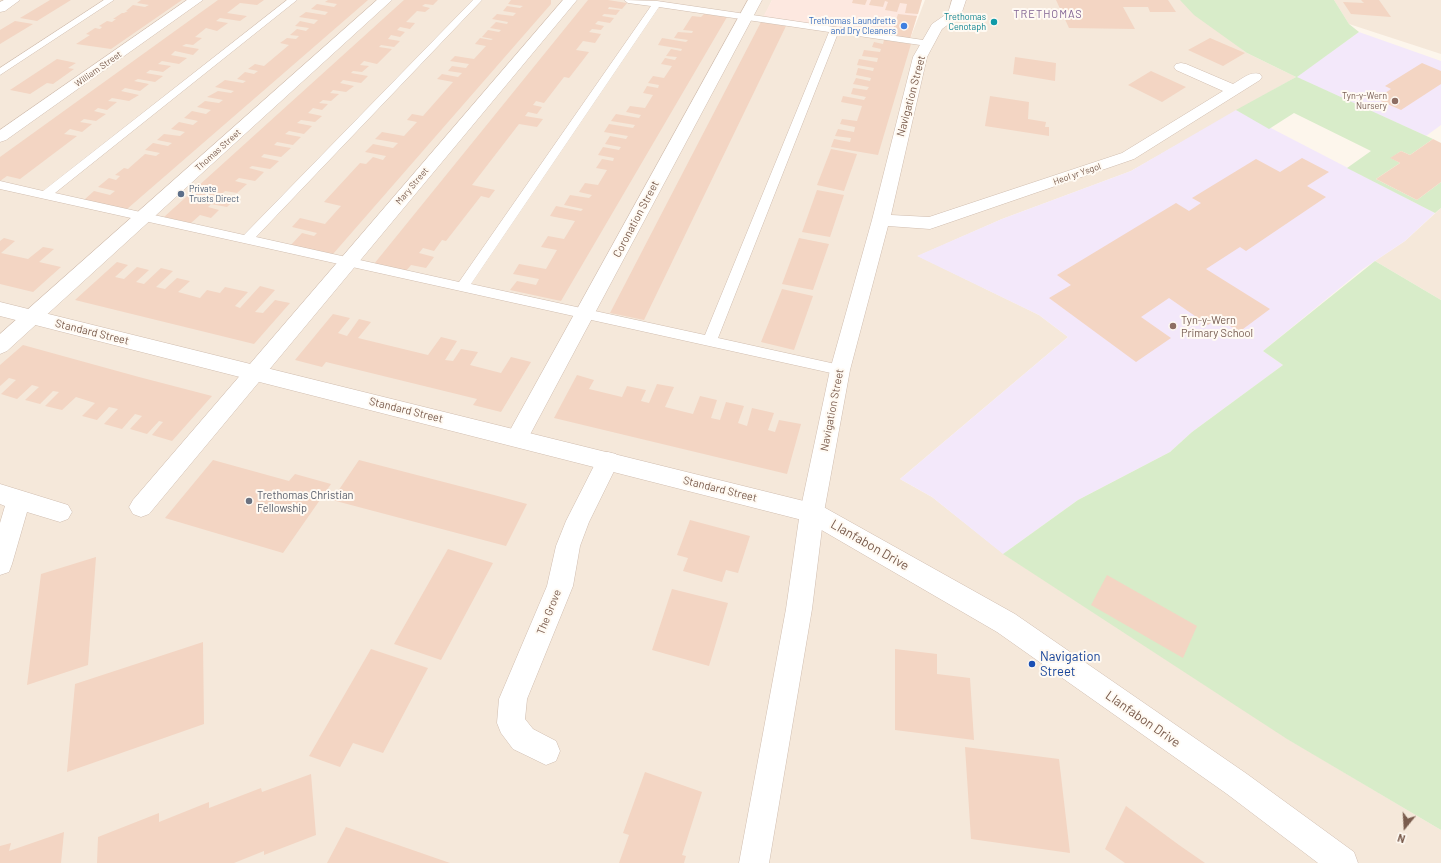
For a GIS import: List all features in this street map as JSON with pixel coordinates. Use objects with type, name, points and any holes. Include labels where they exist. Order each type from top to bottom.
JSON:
[{"type":"street","points":[[0,8],[13,0]]},
{"type":"street","name":"William Street","points":[[0,137],[196,0]]},
{"type":"street","name":"Thomas Street","points":[[33,317],[386,0]]},
{"type":"street","name":"Mary Street","points":[[141,507],[347,261],[570,0]]},
{"type":"street","name":"Coronation Street","points":[[517,438],[755,0]]},
{"type":"street","name":"Navigation Street","points":[[754,863],[799,609],[812,512],[840,370],[881,220],[920,57],[927,42],[937,27],[954,15],[959,0]]},
{"type":"street","points":[[1181,66],[1234,90]]},
{"type":"street","name":"Heol yr Ysgol","points":[[881,220],[930,223],[1128,156],[1255,77]]},
{"type":"street","name":"Standard Street","points":[[0,309],[812,512]]},
{"type":"street","points":[[0,346],[33,317]]},
{"type":"street","name":"The Grove","points":[[546,750],[523,739],[511,723],[513,699],[560,586],[568,546],[578,521],[608,461]]},
{"type":"street","points":[[0,564],[9,496],[60,512]]},
{"type":"street","name":"Llanfabon Drive","points":[[812,512],[1006,623],[1237,784],[1343,863]]},
{"type":"lane","points":[[0,72],[110,0]]},
{"type":"lane","points":[[45,195],[293,0]]},
{"type":"lane","points":[[247,239],[478,0]]},
{"type":"lane","points":[[628,0],[927,42]]},
{"type":"lane","points":[[462,287],[657,4]]},
{"type":"lane","points":[[710,341],[835,29]]},
{"type":"lane","points":[[0,185],[840,370]]},
{"type":"shaded area","points":[[0,0],[772,0],[764,17],[910,39],[925,0],[1182,0],[1247,53],[1296,77],[1131,171],[1002,219],[918,256],[1039,315],[1068,337],[900,479],[932,497],[1004,554],[1288,739],[1441,830],[1441,863],[0,863]]},
{"type":"shaded area","points":[[772,0],[922,0],[910,39],[763,17]]},
{"type":"shaded area","points":[[1334,0],[1441,0],[1441,54],[1349,24]]},
{"type":"shaded area","name":"Tyn-y-Wern Nursery","points":[[1359,32],[1441,61],[1441,125],[1426,136],[1296,77]]},
{"type":"shaded area","name":"Tyn-y-Wern Primary School","points":[[1236,110],[1435,213],[1405,241],[1363,269],[1263,351],[1283,365],[1192,432],[1170,452],[1078,500],[1003,554],[932,497],[900,479],[1068,337],[1039,315],[917,256],[1002,219],[1131,171]]},
{"type":"shaded area","points":[[1441,208],[1441,300],[1375,261],[1405,241]]},
{"type":"green space","points":[[1180,0],[1334,0],[1349,24],[1359,32],[1297,77],[1433,139],[1410,155],[1401,151],[1391,158],[1400,163],[1376,179],[1417,200],[1441,182],[1441,208],[1435,213],[1347,168],[1371,151],[1294,113],[1269,129],[1236,110],[1296,77],[1247,53],[1194,15]]},
{"type":"green space","points":[[1375,261],[1441,300],[1441,830],[1287,739],[1003,554],[1078,500],[1170,452],[1192,432],[1283,365],[1263,351]]},
{"type":"building","points":[[50,0],[71,0],[37,21],[20,18]]},
{"type":"building","points":[[141,0],[182,0],[111,49],[76,44],[90,35],[86,34],[95,28],[100,29],[102,27],[99,26],[107,21],[112,22],[116,19],[113,19],[128,11],[126,11],[133,5],[145,7],[149,5],[137,3]]},
{"type":"building","points":[[218,0],[264,0],[257,5],[240,3],[227,13],[247,16],[240,21],[220,18],[216,21],[228,23],[217,31],[206,28],[195,37],[202,38],[193,45],[186,44],[182,46],[199,49],[193,55],[175,51],[171,55],[187,58],[179,64],[162,61],[158,64],[171,66],[163,72],[150,70],[146,73],[163,76],[155,82],[138,79],[134,81],[149,84],[140,91],[125,88],[121,91],[139,95],[129,101],[112,98],[108,101],[117,102],[107,110],[98,108],[94,111],[106,114],[96,121],[84,119],[80,122],[92,124],[82,132],[70,129],[64,134],[77,136],[20,179],[7,176],[0,181],[0,157]]},
{"type":"building","points":[[328,0],[368,0],[127,209],[84,200],[94,191],[110,195],[115,191],[98,187],[109,178],[116,180],[120,176],[115,175],[124,168],[128,169],[145,154],[156,156],[160,153],[145,150],[153,143],[168,146],[172,143],[157,140],[164,134],[180,136],[185,132],[171,129],[179,122],[193,125],[198,121],[184,118],[192,111],[206,114],[211,110],[197,107],[205,101],[219,103],[223,100],[207,97],[218,91],[231,93],[234,91],[215,87],[225,80],[243,83],[246,81],[237,79],[245,72],[254,74],[258,71],[248,69],[255,64],[264,66],[289,45],[280,43],[287,38],[296,39],[299,36],[290,35],[297,29],[306,31],[309,28],[295,26],[300,21],[314,24],[318,20],[299,17],[306,12],[325,15],[328,12],[311,9],[317,4],[334,7],[337,4],[325,2]]},
{"type":"building","points":[[404,0],[438,0],[433,5],[425,4],[422,6],[430,8],[425,12],[417,11],[406,22],[415,23],[410,29],[400,27],[397,30],[405,32],[400,37],[391,35],[388,39],[400,41],[394,47],[381,45],[379,47],[392,49],[377,64],[364,61],[360,65],[369,66],[362,72],[353,71],[351,73],[368,76],[361,83],[343,80],[340,83],[354,86],[346,92],[333,90],[330,93],[339,94],[331,101],[323,100],[319,103],[328,104],[322,110],[313,108],[308,113],[322,116],[315,122],[301,120],[297,123],[312,126],[304,134],[289,131],[285,134],[301,137],[293,145],[277,142],[274,145],[291,148],[281,157],[264,154],[261,157],[279,161],[270,169],[252,166],[249,168],[264,172],[255,181],[239,178],[235,181],[247,184],[237,193],[225,191],[221,195],[236,198],[227,207],[211,204],[208,207],[219,210],[211,218],[200,215],[191,223],[164,217]]},
{"type":"building","points":[[511,0],[551,0],[551,4],[333,254],[291,245],[302,233],[314,236],[317,233],[292,227],[300,218],[325,224],[341,206],[324,202],[360,163],[366,164],[373,157],[383,160],[386,156],[365,152],[373,144],[393,148],[398,143],[375,139],[382,132],[404,136],[417,122],[407,120],[412,114],[423,116],[453,82],[437,79],[442,74],[458,77],[462,73],[448,71],[452,66],[466,68],[469,64],[450,61],[455,56],[474,59],[486,46],[475,44],[480,38],[493,39],[482,37],[488,30],[499,32],[501,30],[490,28],[496,22],[507,24],[508,22],[492,19],[497,14],[513,16],[516,13],[503,11],[507,6],[520,8],[523,6],[508,4]]},
{"type":"building","points":[[588,0],[608,0],[627,3],[622,9],[609,7],[608,9],[620,10],[616,15],[604,14],[602,16],[614,18],[610,23],[598,21],[595,24],[604,26],[601,30],[592,29],[589,32],[601,34],[595,43],[583,41],[576,50],[589,52],[583,60],[569,78],[564,77],[544,103],[536,101],[533,105],[542,107],[537,114],[528,112],[525,116],[543,119],[537,127],[519,124],[472,185],[495,190],[489,198],[481,196],[446,241],[442,240],[434,251],[423,248],[419,253],[434,257],[426,268],[411,265],[406,271],[374,264]]},
{"type":"building","points":[[853,0],[867,0],[865,5],[852,3]]},
{"type":"building","points":[[871,0],[922,0],[918,14],[905,13],[907,4],[900,3],[897,12],[885,10],[888,2],[885,1],[883,7],[869,5]]},
{"type":"building","points":[[1056,0],[1168,0],[1176,12],[1150,12],[1148,7],[1123,7],[1135,29],[1069,28]]},
{"type":"building","points":[[1361,0],[1379,0],[1391,17],[1351,14],[1343,2],[1364,3]]},
{"type":"building","points":[[704,14],[727,17],[561,301],[510,290],[517,281],[536,285],[539,279],[513,274],[519,264],[546,269],[557,250],[541,247],[548,236],[564,239],[575,221],[550,216],[556,206],[581,211],[583,209],[564,205],[570,195],[589,198],[592,195],[579,192],[585,183],[598,185],[607,170],[596,168],[602,159],[613,161],[614,158],[598,155],[603,147],[619,150],[621,147],[605,144],[610,136],[626,139],[628,136],[604,132],[609,124],[633,128],[635,125],[611,121],[616,114],[639,118],[641,115],[626,112],[630,106],[645,108],[653,95],[643,93],[647,86],[658,88],[659,85],[648,83],[653,76],[664,78],[672,66],[661,64],[665,58],[675,60],[677,57],[666,56],[671,49],[681,51],[682,49],[658,45],[662,38],[686,42],[688,40],[674,38],[678,32],[692,33],[693,31],[683,30],[692,16],[701,17]]},
{"type":"building","points":[[898,14],[917,16],[910,39],[891,36]]},
{"type":"building","points":[[15,21],[33,24],[0,44],[0,30]]},
{"type":"building","points":[[761,22],[786,26],[644,320],[610,313]]},
{"type":"building","points":[[1210,38],[1245,53],[1223,66],[1188,50]]},
{"type":"building","points":[[884,40],[911,44],[878,155],[831,147],[834,139],[850,142],[851,138],[835,136],[838,129],[854,132],[855,127],[840,124],[842,119],[857,121],[862,106],[841,102],[843,96],[864,100],[866,97],[851,94],[853,88],[867,90],[869,87],[853,84],[856,78],[870,81],[871,78],[856,75],[858,68],[873,71],[874,68],[857,65],[859,59],[877,62],[878,58],[862,56],[864,50],[880,52],[881,49],[872,47],[874,42],[883,44]]},
{"type":"building","points":[[1015,57],[1056,63],[1055,81],[1013,74]]},
{"type":"building","points":[[57,59],[76,63],[68,68],[74,69],[53,84],[47,83],[30,94],[10,90]]},
{"type":"building","points":[[1422,63],[1441,71],[1441,84],[1401,110],[1376,99],[1391,89],[1385,86]]},
{"type":"building","points":[[1151,71],[1186,87],[1162,102],[1128,85]]},
{"type":"building","points":[[990,96],[1029,102],[1028,119],[1046,122],[1045,127],[1049,127],[1049,136],[985,126]]},
{"type":"building","points":[[1433,139],[1441,143],[1441,182],[1417,200],[1376,179],[1400,163],[1390,158],[1401,151],[1410,155]]},
{"type":"building","points":[[831,149],[857,154],[844,191],[817,185]]},
{"type":"building","points":[[1302,158],[1329,172],[1307,186],[1326,197],[1246,251],[1240,247],[1206,269],[1270,309],[1239,332],[1218,318],[1208,325],[1169,298],[1141,317],[1171,338],[1136,362],[1049,298],[1071,285],[1057,275],[1176,203],[1189,211],[1201,203],[1192,198],[1256,159],[1280,172]]},
{"type":"building","points":[[817,190],[844,195],[830,237],[802,232]]},
{"type":"building","points":[[4,238],[15,241],[1,253],[28,259],[43,247],[54,249],[39,262],[61,267],[33,292],[0,284],[0,241]]},
{"type":"building","points":[[799,238],[829,244],[813,290],[782,284]]},
{"type":"building","points":[[117,262],[128,265],[115,277],[124,279],[137,267],[149,270],[136,282],[144,284],[161,268],[173,271],[156,287],[165,289],[177,278],[190,281],[178,292],[200,298],[207,290],[220,293],[225,287],[248,292],[235,306],[240,308],[260,286],[275,290],[255,312],[263,313],[275,300],[290,303],[254,344],[75,300]]},
{"type":"building","points":[[782,289],[813,296],[794,350],[761,342]]},
{"type":"building","points":[[333,314],[350,318],[338,333],[347,336],[359,319],[371,322],[358,338],[428,355],[441,337],[457,341],[445,360],[453,361],[461,349],[478,352],[470,365],[501,373],[511,357],[531,362],[501,412],[473,405],[477,399],[326,362],[322,367],[295,360]]},
{"type":"building","points":[[23,345],[212,396],[172,441],[152,435],[163,422],[159,421],[147,434],[130,429],[142,416],[135,414],[122,429],[104,424],[118,409],[109,407],[97,420],[82,416],[95,403],[76,397],[62,410],[45,406],[59,392],[53,391],[40,404],[25,400],[39,387],[32,385],[17,399],[1,394],[16,380],[9,378],[0,386],[0,365]]},
{"type":"building","points":[[577,375],[594,380],[589,389],[622,397],[627,386],[646,390],[641,401],[649,403],[657,384],[674,387],[665,407],[693,414],[700,396],[717,400],[711,418],[720,420],[726,402],[744,406],[738,423],[747,426],[752,408],[774,413],[768,430],[775,432],[779,420],[801,424],[787,474],[554,418]]},
{"type":"building","name":"Trethomas Christian Fellowship","points":[[213,460],[289,481],[295,474],[331,484],[283,553],[165,518]]},
{"type":"building","points":[[359,460],[527,504],[506,546],[332,500]]},
{"type":"building","points":[[690,520],[750,536],[738,573],[726,570],[722,582],[683,571],[688,558],[677,555]]},
{"type":"building","points":[[448,549],[493,563],[441,660],[394,644]]},
{"type":"building","points":[[96,557],[88,665],[27,685],[41,574]]},
{"type":"building","points":[[1107,575],[1197,626],[1183,658],[1091,605]]},
{"type":"building","points":[[672,589],[728,603],[709,666],[652,650]]},
{"type":"building","points":[[203,642],[204,724],[67,772],[75,684]]},
{"type":"building","points":[[371,649],[428,668],[383,753],[353,743],[340,767],[309,756]]},
{"type":"building","points":[[895,649],[937,654],[937,674],[970,678],[974,740],[895,730]]},
{"type":"building","points":[[965,747],[1059,759],[1070,853],[971,839]]},
{"type":"building","points":[[645,772],[702,792],[682,855],[686,856],[684,863],[619,863],[629,835],[623,833]]},
{"type":"building","points":[[311,774],[316,835],[264,855],[264,851],[234,863],[97,863],[98,837],[159,813],[159,822],[209,802],[209,808],[261,788],[262,792]]},
{"type":"building","points":[[1126,806],[1205,863],[1125,863],[1105,849]]},
{"type":"building","points":[[346,827],[401,846],[450,863],[327,863]]},
{"type":"building","points":[[64,832],[61,863],[0,863],[0,846],[11,843],[9,851]]},
{"type":"place","name":"Trethomas Cenotaph","points":[[994,22]]},
{"type":"place","name":"Trethomas Laundrette and Dry Cleaners","points":[[904,26]]},
{"type":"place","name":"Tyn-y-Wern Nursery","points":[[1395,101]]},
{"type":"place","name":"Private Trusts Direct","points":[[181,194]]},
{"type":"place","name":"Tyn-y-Wern Primary School","points":[[1173,326]]},
{"type":"place","name":"Trethomas Christian Fellowship","points":[[249,501]]},
{"type":"place","name":"Navigation Street","points":[[1032,664]]},
{"type":"district","name":"TRETHOMAS","points":[[1048,14]]}]
